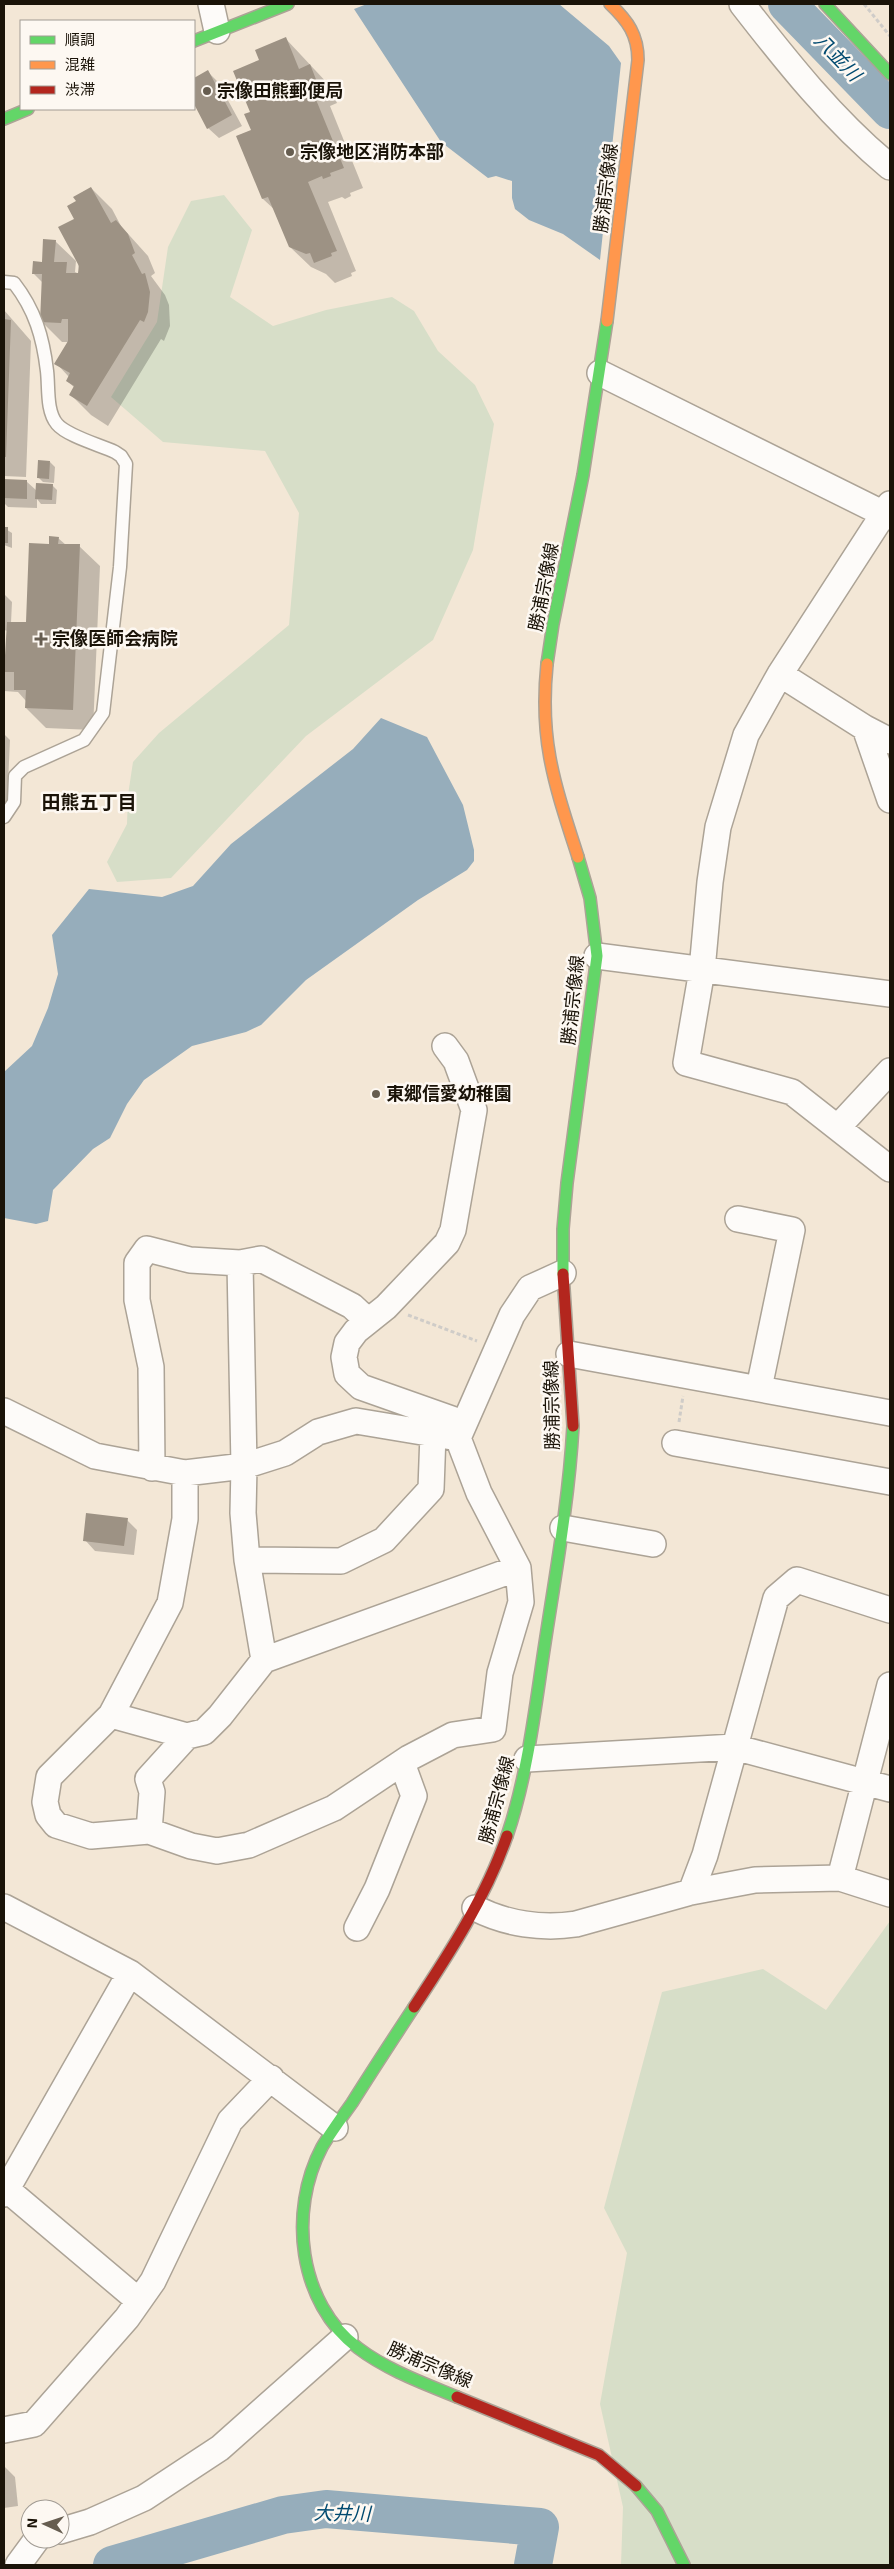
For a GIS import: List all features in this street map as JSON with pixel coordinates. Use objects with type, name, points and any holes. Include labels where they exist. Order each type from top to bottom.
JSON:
[{"type":"main road","points":[[195,41],[288,4]]},
{"type":"main road","points":[[825,4],[890,74]]},
{"type":"main road","name":"勝浦宗像線","points":[[622,8],[634,29],[639,45],[618,237],[600,373],[578,506],[554,620],[544,713],[549,766],[587,888],[595,923],[597,956],[567,1183],[563,1273],[573,1418],[570,1480],[527,1759],[516,1809],[498,1862],[449,1954],[322,2148],[310,2176],[304,2203],[302,2232],[305,2260],[312,2285],[324,2309],[345,2337],[372,2358],[402,2374],[599,2455],[638,2488],[657,2511],[684,2565]]},
{"type":"main road","points":[[4,119],[26,110]]},
{"type":"street","points":[[211,4],[217,31]]},
{"type":"street","points":[[742,4],[796,73],[861,143],[890,167]]},
{"type":"street","points":[[600,373],[888,512],[780,674],[746,735],[718,827],[710,882],[702,970],[686,1063],[792,1092],[890,1169]]},
{"type":"street","points":[[780,674],[865,728],[890,741]]},
{"type":"street","points":[[865,728],[890,800]]},
{"type":"street","points":[[597,956],[890,994]]},
{"type":"street","points":[[445,1046],[456,1061],[474,1110],[457,1217],[447,1243],[346,1343],[344,1357],[347,1374],[361,1387],[460,1431]]},
{"type":"street","points":[[838,1127],[890,1071]]},
{"type":"street","points":[[738,1219],[792,1230],[759,1388]]},
{"type":"street","points":[[152,1468],[151,1367],[137,1300],[137,1263],[147,1250],[190,1260],[240,1263],[261,1259],[352,1306],[377,1314]]},
{"type":"street","points":[[240,1263],[244,1466],[243,1513],[247,1560],[264,1660]]},
{"type":"street","points":[[185,1473],[185,1519],[170,1603],[111,1715],[48,1777],[45,1802],[48,1815],[56,1825],[91,1836],[149,1831],[191,1846],[218,1851],[249,1845],[334,1808],[402,1762],[453,1735],[493,1729],[500,1673],[521,1602],[518,1568],[479,1493],[460,1431],[512,1315],[530,1288],[563,1273]]},
{"type":"street","points":[[569,1354],[890,1413]]},
{"type":"street","points":[[4,1411],[95,1456],[185,1473],[244,1466],[285,1453],[318,1432],[356,1421],[433,1434],[460,1431]]},
{"type":"street","points":[[247,1560],[341,1561],[384,1540],[431,1490],[433,1434]]},
{"type":"street","points":[[675,1443],[890,1482]]},
{"type":"street","points":[[563,1528],[653,1544]]},
{"type":"street","points":[[111,1715],[187,1736],[204,1732],[220,1716],[264,1660],[518,1568]]},
{"type":"street","points":[[691,1892],[705,1855],[776,1598],[797,1580],[890,1610]]},
{"type":"street","points":[[840,1878],[890,1685]]},
{"type":"street","points":[[149,1831],[152,1792],[148,1779],[187,1736]]},
{"type":"street","points":[[527,1759],[734,1747],[890,1789]]},
{"type":"street","points":[[357,1928],[377,1889],[414,1796],[402,1762]]},
{"type":"street","points":[[475,1908],[488,1915],[525,1925],[557,1927],[576,1924],[691,1892],[755,1880],[840,1878],[890,1894]]},
{"type":"street","points":[[4,1907],[130,1973],[335,2128]]},
{"type":"street","points":[[130,1973],[5,2190],[139,2301]]},
{"type":"street","points":[[4,2430],[34,2424],[139,2301],[154,2281],[230,2121],[271,2078]]},
{"type":"street","points":[[70,2528],[90,2522],[144,2498],[220,2448],[345,2337]]},
{"type":"street","points":[[18,2565],[29,2549]]},
{"type":"lane","points":[[4,282],[14,283],[36,316],[47,370],[50,409],[56,423],[64,430],[115,452],[121,456],[126,464],[120,568],[103,713],[84,740],[24,767],[15,776],[14,802],[4,817]]},
{"type":"path","points":[[864,4],[890,36]]},
{"type":"path","points":[[377,1314],[496,1348]]},
{"type":"path","points":[[675,1443],[686,1376]]},
{"type":"green space","points":[[224,195],[252,230],[230,297],[273,326],[326,310],[392,297],[414,311],[438,351],[475,385],[494,424],[473,550],[433,640],[306,736],[171,878],[117,882],[107,862],[127,824],[128,795],[133,762],[159,733],[289,625],[299,513],[265,451],[163,442],[111,397],[157,322],[168,247],[191,201]]},
{"type":"green space","points":[[890,1921],[890,2565],[621,2565],[623,2507],[600,2404],[627,2253],[604,2208],[662,1992],[763,1969],[826,2010]]},
{"type":"water","points":[[367,4],[559,4],[609,46],[621,63],[600,260],[563,234],[529,220],[515,209],[512,198],[512,181],[496,176],[488,178],[441,142],[354,9]]},
{"type":"water","points":[[381,718],[427,737],[463,805],[474,850],[474,861],[467,870],[418,900],[306,980],[261,1025],[246,1032],[192,1046],[144,1080],[127,1104],[110,1138],[93,1149],[53,1190],[48,1221],[36,1224],[4,1218],[4,1072],[32,1046],[48,1008],[58,974],[52,935],[89,889],[162,897],[193,886],[231,844],[353,749]]},
{"type":"building","name":"宗像地区消防本部","points":[[286,37],[299,69],[310,64],[317,82],[310,85],[344,168],[330,173],[331,176],[323,179],[322,176],[308,182],[337,251],[331,253],[332,256],[314,263],[310,253],[306,254],[289,247],[268,197],[262,199],[236,136],[251,130],[244,114],[250,112],[233,71],[259,60],[255,50]]},
{"type":"building","name":"宗像田熊郵便局","points":[[208,70],[232,115],[207,129],[195,106],[195,77]]},
{"type":"building","points":[[91,187],[111,223],[116,220],[128,234],[135,253],[132,255],[142,274],[145,273],[150,292],[148,312],[144,322],[140,320],[87,406],[69,395],[74,386],[66,381],[70,373],[54,364],[68,341],[68,319],[62,319],[61,323],[40,322],[42,274],[32,274],[33,261],[42,262],[43,239],[56,240],[54,262],[67,262],[66,273],[78,273],[79,266],[58,227],[74,219],[67,206],[76,201],[73,197]]},
{"type":"building","points":[[4,319],[11,320],[6,457],[4,457]]},
{"type":"building","points":[[38,460],[50,461],[49,479],[37,478]]},
{"type":"building","points":[[4,479],[27,480],[27,499],[4,498]]},
{"type":"building","points":[[36,483],[53,484],[52,500],[35,499]]},
{"type":"building","points":[[4,527],[8,527],[8,543],[4,543]]},
{"type":"building","name":"宗像医師会病院","points":[[49,536],[59,537],[58,544],[80,544],[73,710],[25,708],[26,690],[14,690],[14,672],[4,672],[7,622],[26,622],[29,543],[49,544]]},
{"type":"building","points":[[86,1513],[128,1518],[124,1546],[83,1541]]},
{"type":"waterway","name":"八並川","points":[[787,4],[890,110]]},
{"type":"waterway","name":"大井川","points":[[112,2565],[283,2515],[326,2509],[540,2527],[533,2565]]},
{"type":"traffic: fast","points":[[195,41],[288,4]]},
{"type":"traffic: fast","points":[[825,4],[890,74]]},
{"type":"traffic: fast","points":[[4,119],[26,110]]},
{"type":"traffic: fast","points":[[547,664],[553,624],[583,475],[607,321]]},
{"type":"traffic: fast","points":[[563,1274],[563,1229],[567,1183],[597,956],[590,898],[578,857]]},
{"type":"traffic: fast","points":[[507,1836],[526,1765],[534,1716],[558,1562],[573,1426]]},
{"type":"traffic: fast","points":[[414,2007],[322,2147],[311,2172],[305,2199],[303,2227],[305,2255],[311,2282],[322,2307],[338,2329],[358,2348],[393,2369],[457,2397]]},
{"type":"traffic: fast","points":[[636,2486],[657,2511],[684,2565]]},
{"type":"traffic: slow","points":[[607,321],[638,60],[638,51],[631,29],[610,4]]},
{"type":"traffic: slow","points":[[547,664],[545,692],[547,740],[556,785],[578,857]]},
{"type":"traffic: jam","points":[[563,1274],[573,1426]]},
{"type":"traffic: jam","points":[[414,2007],[478,1903],[507,1836]]},
{"type":"traffic: jam","points":[[457,2397],[599,2455],[636,2486]]},
{"type":"place","name":"宗像田熊郵便局","points":[[207,91]]},
{"type":"place","name":"宗像地区消防本部","points":[[290,152]]},
{"type":"place","name":"宗像医師会病院","points":[[41,639]]},
{"type":"place","name":"東郷信愛幼稚園","points":[[376,1094]]},
{"type":"district","name":"田熊五丁目","points":[[89,802]]}]
